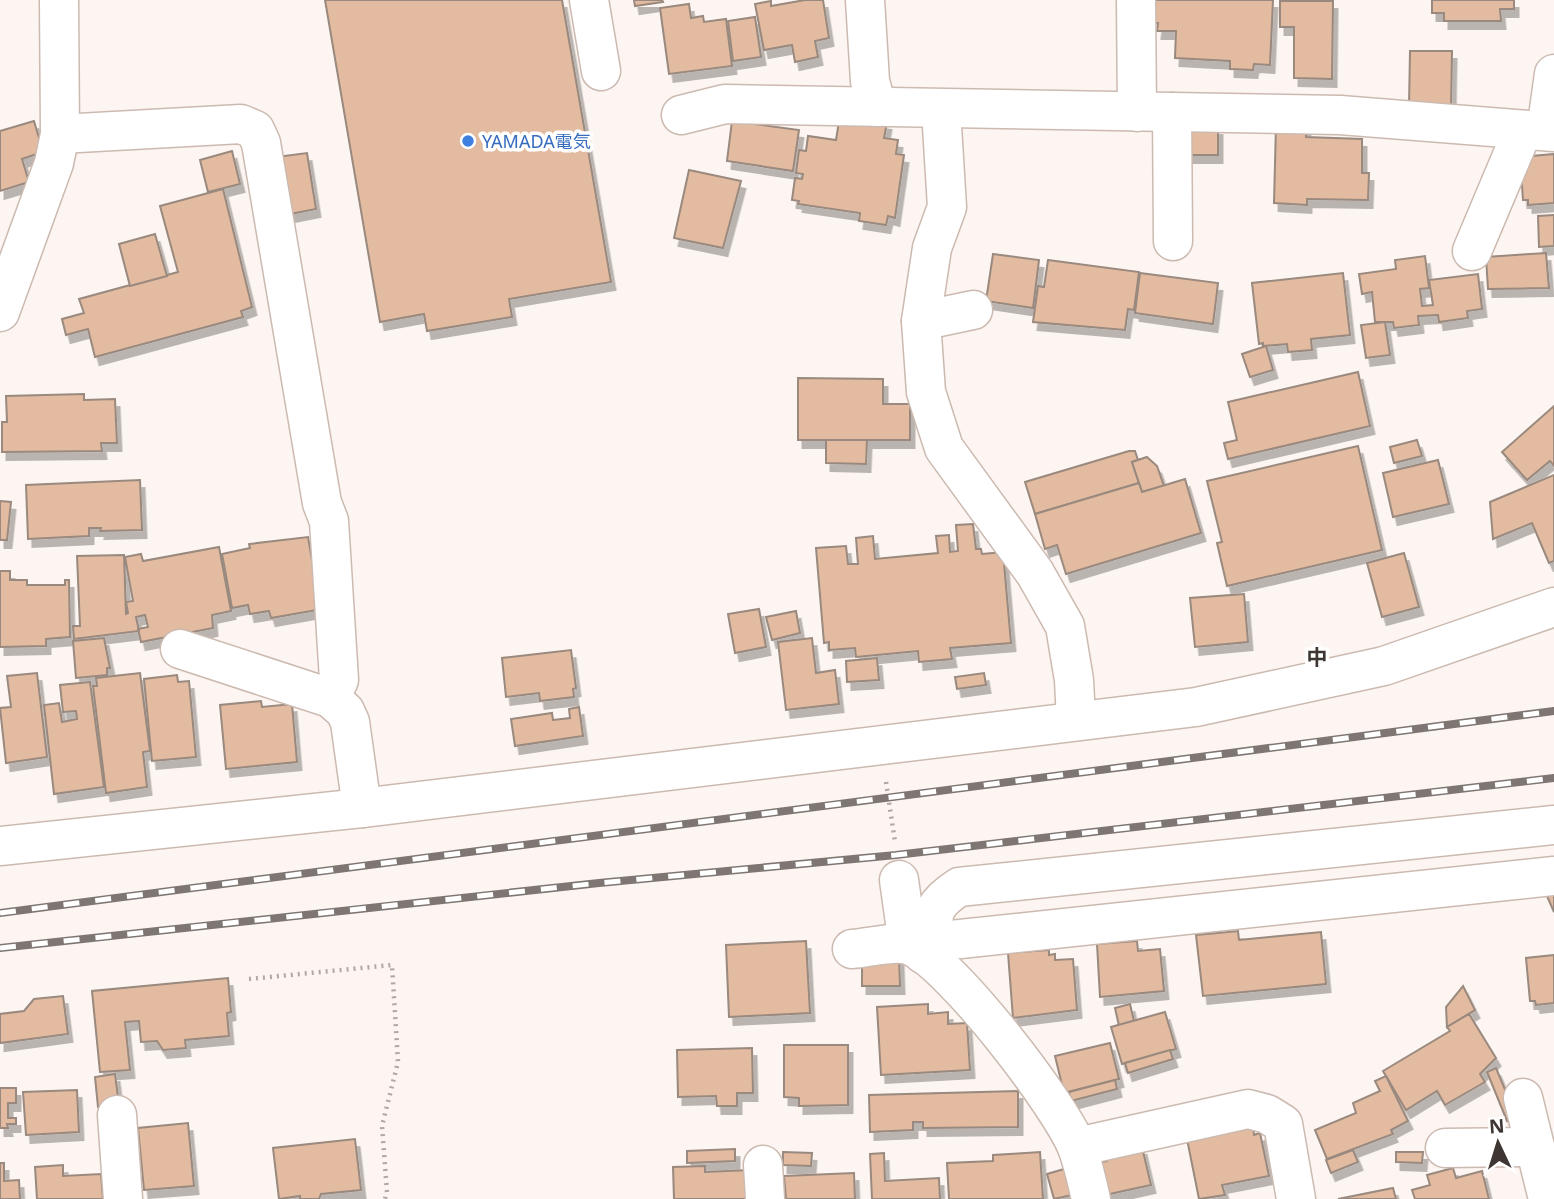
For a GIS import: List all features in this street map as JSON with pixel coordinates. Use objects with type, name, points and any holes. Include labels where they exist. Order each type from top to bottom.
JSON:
[{"type":"street","points":[[0,312],[54,163],[60,134],[59,0]]},
{"type":"street","points":[[589,0],[601,71]]},
{"type":"street","points":[[865,0],[870,81],[877,107]]},
{"type":"street","points":[[1136,0],[1173,241]]},
{"type":"street","points":[[1472,251],[1541,131],[1554,74]]},
{"type":"street","points":[[681,115],[725,103],[941,110],[1340,115],[1541,131]]},
{"type":"street","points":[[941,110],[947,207],[932,248],[921,321],[926,392],[944,448],[1035,573],[1065,626],[1074,680],[1076,720]]},
{"type":"street","points":[[60,134],[241,124],[255,130],[261,144],[322,503],[329,521],[339,680],[330,698]]},
{"type":"street","points":[[921,321],[973,310]]},
{"type":"street","points":[[0,846],[362,808],[1196,707],[1384,666],[1554,607]]},
{"type":"street","points":[[180,649],[330,698],[345,711],[350,722],[362,808]]},
{"type":"street","points":[[921,947],[940,899],[959,887],[1554,825]]},
{"type":"street","points":[[852,949],[921,947],[1554,876]]},
{"type":"street","points":[[899,880],[921,947],[1030,1068],[1077,1147],[1091,1199]]},
{"type":"street","points":[[1523,1098],[1549,1190]]},
{"type":"street","points":[[1077,1147],[1248,1109],[1267,1114],[1283,1124],[1296,1199]]},
{"type":"street","points":[[117,1115],[124,1199]]},
{"type":"street","points":[[1445,1148],[1535,1147]]},
{"type":"path","points":[[883,746],[899,880]]},
{"type":"path","points":[[249,978],[392,965],[398,1062],[382,1126],[387,1192],[385,1199]]},
{"type":"building","name":"YAMADA電気","points":[[325,0],[562,0],[611,282],[509,299],[512,317],[427,331],[424,314],[380,322]]},
{"type":"building","points":[[634,0],[662,0],[663,2],[635,6]]},
{"type":"building","points":[[823,0],[829,38],[815,41],[818,57],[795,62],[792,45],[764,50],[755,4],[771,1],[771,6]]},
{"type":"building","points":[[1155,0],[1273,0],[1270,65],[1254,64],[1253,70],[1230,69],[1230,61],[1175,58],[1176,31],[1157,31],[1158,23],[1154,23]]},
{"type":"building","points":[[1432,0],[1514,0],[1514,9],[1500,9],[1501,21],[1444,21],[1444,13],[1432,13]]},
{"type":"building","points":[[1280,1],[1333,1],[1332,79],[1294,78],[1294,27],[1280,27]]},
{"type":"building","points":[[689,4],[691,18],[703,16],[704,22],[726,19],[732,66],[669,74],[660,8]]},
{"type":"building","points":[[755,17],[761,57],[733,61],[728,21]]},
{"type":"building","points":[[1410,51],[1452,51],[1451,107],[1409,107]]},
{"type":"building","points":[[840,115],[887,122],[884,138],[898,140],[896,154],[904,155],[895,218],[888,216],[886,225],[859,221],[860,213],[798,204],[799,201],[792,200],[795,178],[802,179],[803,174],[796,173],[799,150],[806,151],[808,136],[836,140]]},
{"type":"building","points":[[34,121],[41,145],[40,153],[22,159],[29,182],[0,191],[0,131]]},
{"type":"building","points":[[732,121],[799,130],[793,171],[727,161]]},
{"type":"building","points":[[1276,125],[1306,126],[1306,137],[1362,139],[1362,173],[1369,173],[1368,200],[1307,199],[1307,205],[1274,203]]},
{"type":"building","points":[[1218,127],[1218,155],[1188,155],[1188,128]]},
{"type":"building","points":[[232,151],[240,184],[208,192],[200,160]]},
{"type":"building","points":[[307,153],[316,209],[285,215],[276,157]]},
{"type":"building","points":[[1554,154],[1554,203],[1528,205],[1528,200],[1523,200],[1520,157]]},
{"type":"building","points":[[689,170],[741,181],[723,248],[674,238]]},
{"type":"building","points":[[223,189],[252,307],[241,311],[243,317],[95,357],[88,329],[66,335],[62,319],[84,313],[79,299],[178,272],[160,206]]},
{"type":"building","points":[[1554,215],[1554,246],[1539,247],[1538,216]]},
{"type":"building","points":[[155,234],[167,276],[130,286],[119,244]]},
{"type":"building","points":[[1546,253],[1549,288],[1488,289],[1486,257]]},
{"type":"building","points":[[993,254],[1039,260],[1033,308],[986,301]]},
{"type":"building","points":[[1425,256],[1429,288],[1420,289],[1422,306],[1433,305],[1429,280],[1478,274],[1482,309],[1467,311],[1468,318],[1439,322],[1438,315],[1418,316],[1419,325],[1394,328],[1393,322],[1375,322],[1372,292],[1362,294],[1359,274],[1396,269],[1395,260]]},
{"type":"building","points":[[1048,260],[1139,272],[1134,310],[1128,309],[1125,330],[1033,322],[1038,286],[1044,287]]},
{"type":"building","points":[[1140,273],[1218,283],[1213,324],[1135,313]]},
{"type":"building","points":[[1343,273],[1350,335],[1311,339],[1312,350],[1288,352],[1287,344],[1259,344],[1252,283]]},
{"type":"building","points":[[1385,322],[1390,355],[1366,358],[1361,325]]},
{"type":"building","points":[[1266,346],[1273,370],[1250,377],[1242,354]]},
{"type":"building","points":[[1358,372],[1370,426],[1228,459],[1224,443],[1237,440],[1228,402]]},
{"type":"building","points":[[798,378],[883,379],[883,404],[910,404],[910,440],[798,440]]},
{"type":"building","points":[[84,394],[84,400],[115,399],[117,443],[101,443],[102,451],[2,452],[2,422],[7,422],[6,396]]},
{"type":"building","points":[[1554,406],[1554,466],[1550,461],[1527,480],[1502,452]]},
{"type":"building","points":[[826,440],[867,440],[866,464],[826,463]]},
{"type":"building","points":[[1417,440],[1422,456],[1394,463],[1390,447]]},
{"type":"building","points":[[1358,446],[1382,550],[1227,586],[1217,543],[1222,542],[1207,481]]},
{"type":"building","points":[[1135,451],[1138,460],[1132,462],[1139,483],[1035,514],[1025,482]]},
{"type":"building","points":[[1147,457],[1157,466],[1164,486],[1142,492],[1132,462]]},
{"type":"building","points":[[1438,460],[1449,504],[1393,517],[1383,473]]},
{"type":"building","points":[[1554,475],[1554,561],[1549,563],[1532,523],[1493,539],[1490,502]]},
{"type":"building","points":[[1185,479],[1201,533],[1066,574],[1057,545],[1045,549],[1035,514],[1139,483],[1142,492]]},
{"type":"building","points":[[140,480],[142,530],[100,531],[101,528],[89,528],[89,536],[28,539],[26,485]]},
{"type":"building","points":[[0,501],[11,502],[7,540],[0,540]]},
{"type":"building","points":[[973,524],[976,549],[981,549],[982,554],[1003,552],[1011,643],[950,648],[952,659],[919,662],[918,651],[856,657],[855,648],[829,650],[829,642],[824,643],[816,548],[846,546],[848,564],[858,564],[856,538],[873,536],[875,559],[938,553],[936,536],[949,535],[950,552],[958,551],[956,525]]},
{"type":"building","points":[[308,537],[319,600],[317,610],[271,618],[269,611],[250,614],[248,605],[232,608],[222,554],[250,548],[249,544]]},
{"type":"building","points":[[219,547],[231,611],[212,615],[213,628],[141,642],[138,631],[74,639],[73,626],[80,626],[77,556],[124,555],[126,614],[126,602],[133,601],[125,557],[141,554],[143,561]],"holes":[[[145,615],[148,627],[139,629],[136,617]]]},
{"type":"building","points":[[1404,553],[1419,607],[1382,617],[1367,563]]},
{"type":"building","points":[[0,571],[10,571],[10,580],[27,580],[27,585],[65,585],[65,580],[69,580],[70,637],[46,639],[46,646],[0,647]]},
{"type":"building","points":[[1244,594],[1248,642],[1195,647],[1190,598]]},
{"type":"building","points":[[759,609],[766,647],[735,653],[728,614]]},
{"type":"building","points":[[796,611],[800,633],[772,640],[766,617]]},
{"type":"building","points":[[104,638],[110,668],[107,668],[107,675],[76,678],[73,641]]},
{"type":"building","points":[[812,638],[816,673],[835,670],[839,704],[786,710],[778,642]]},
{"type":"building","points":[[571,650],[576,688],[573,689],[574,697],[540,701],[539,693],[506,697],[502,658]]},
{"type":"building","points":[[877,658],[879,680],[847,682],[846,661]]},
{"type":"building","points":[[37,673],[47,757],[6,763],[0,708],[11,707],[7,676]]},
{"type":"building","points":[[140,673],[150,751],[143,752],[147,787],[106,793],[93,686],[97,686],[96,678]]},
{"type":"building","points":[[984,673],[986,685],[957,689],[955,677]]},
{"type":"building","points":[[177,675],[178,682],[189,681],[196,757],[152,761],[144,679]]},
{"type":"building","points":[[90,682],[104,787],[54,794],[44,705],[59,703],[62,722],[77,719],[76,711],[63,712],[60,685]]},
{"type":"building","points":[[261,701],[262,707],[292,704],[297,762],[226,769],[220,705]]},
{"type":"building","points":[[579,707],[583,736],[515,746],[511,719],[552,713],[553,720],[570,718],[569,709]]},
{"type":"building","points":[[1554,882],[1554,912],[1543,887]]},
{"type":"building","points":[[1238,931],[1239,940],[1321,932],[1326,984],[1203,996],[1196,935]]},
{"type":"building","points":[[806,941],[810,1013],[729,1017],[726,945]]},
{"type":"building","points":[[1137,941],[1138,951],[1160,949],[1164,991],[1100,997],[1097,944]]},
{"type":"building","points":[[1049,950],[1049,955],[1055,954],[1055,960],[1073,959],[1077,1010],[1013,1018],[1008,953]]},
{"type":"building","points":[[1554,955],[1554,1003],[1536,1005],[1535,1001],[1530,1001],[1526,958]]},
{"type":"building","points":[[862,957],[899,957],[900,986],[862,986]]},
{"type":"building","points":[[228,978],[231,1012],[227,1013],[229,1036],[185,1040],[186,1048],[163,1050],[157,1041],[141,1042],[139,1021],[125,1022],[130,1070],[100,1072],[92,991]]},
{"type":"building","points":[[1463,986],[1475,1010],[1447,1027],[1446,1007]]},
{"type":"building","points":[[63,996],[68,1034],[0,1043],[0,1014],[24,1011],[34,999]]},
{"type":"building","points":[[928,1004],[928,1014],[948,1012],[948,1024],[967,1023],[970,1070],[881,1075],[877,1007]]},
{"type":"building","points":[[1130,1004],[1134,1021],[1119,1026],[1115,1008]]},
{"type":"building","points":[[1165,1012],[1176,1049],[1122,1064],[1111,1027]]},
{"type":"building","points":[[1469,1014],[1496,1058],[1480,1074],[1485,1082],[1445,1105],[1437,1091],[1406,1110],[1383,1071],[1450,1031],[1447,1027]]},
{"type":"building","points":[[1110,1043],[1119,1079],[1064,1093],[1055,1056]]},
{"type":"building","points":[[784,1045],[848,1045],[848,1105],[799,1106],[799,1098],[784,1097]]},
{"type":"building","points":[[752,1048],[753,1093],[737,1093],[737,1106],[717,1106],[716,1096],[678,1097],[677,1050]]},
{"type":"building","points":[[1170,1050],[1173,1059],[1128,1073],[1125,1063]]},
{"type":"building","points":[[1496,1068],[1517,1118],[1507,1121],[1487,1072]]},
{"type":"building","points":[[115,1074],[119,1105],[98,1107],[95,1077]]},
{"type":"building","points":[[1386,1076],[1408,1121],[1391,1130],[1393,1134],[1327,1159],[1315,1130],[1356,1113],[1353,1103],[1380,1091],[1375,1081]]},
{"type":"building","points":[[1115,1080],[1117,1089],[1071,1101],[1069,1092]]},
{"type":"building","points":[[0,1088],[16,1088],[16,1103],[8,1103],[8,1118],[16,1118],[16,1124],[7,1124],[8,1128],[0,1128]]},
{"type":"building","points":[[77,1090],[79,1132],[26,1135],[23,1092]]},
{"type":"building","points":[[1018,1091],[1018,1127],[923,1128],[923,1122],[913,1122],[913,1130],[870,1132],[869,1095]]},
{"type":"building","points":[[188,1123],[194,1186],[144,1190],[138,1128]]},
{"type":"building","points":[[1253,1126],[1254,1135],[1260,1133],[1269,1176],[1222,1185],[1225,1195],[1199,1199],[1187,1139]]},
{"type":"building","points":[[355,1139],[361,1190],[321,1194],[319,1199],[300,1199],[300,1196],[279,1199],[273,1148]]},
{"type":"building","points":[[1142,1147],[1151,1185],[1105,1195],[1098,1163],[1107,1161],[1106,1155]]},
{"type":"building","points":[[735,1149],[735,1161],[687,1163],[687,1151]]},
{"type":"building","points":[[1353,1150],[1358,1162],[1331,1173],[1326,1160]]},
{"type":"building","points":[[783,1152],[812,1153],[811,1166],[783,1165]]},
{"type":"building","points":[[1040,1152],[1043,1199],[949,1199],[947,1163],[993,1161],[993,1155]]},
{"type":"building","points":[[1396,1152],[1423,1152],[1422,1163],[1396,1162]]},
{"type":"building","points":[[884,1153],[885,1181],[939,1178],[940,1199],[872,1199],[870,1154]]},
{"type":"building","points":[[0,1163],[4,1163],[4,1181],[19,1180],[20,1199],[0,1199]]},
{"type":"building","points":[[63,1165],[63,1176],[101,1174],[103,1199],[37,1199],[35,1167]]},
{"type":"building","points":[[705,1166],[705,1172],[750,1170],[751,1199],[674,1199],[673,1167]]},
{"type":"building","points":[[1453,1168],[1456,1178],[1482,1171],[1489,1199],[1415,1199],[1412,1190],[1430,1185],[1427,1175]]},
{"type":"building","points":[[1064,1169],[1072,1195],[1054,1199],[1047,1174]]},
{"type":"building","points":[[854,1173],[855,1199],[786,1199],[784,1176]]},
{"type":"building","points":[[1393,1188],[1396,1199],[1338,1199]]},
{"type":"railway","points":[[0,913],[1554,711]]},
{"type":"railway","points":[[0,948],[599,883],[896,855],[1554,778]]},
{"type":"place","name":"YAMADA電気","points":[[468,141]]},
{"type":"district","name":"中","points":[[1317,657]]}]
